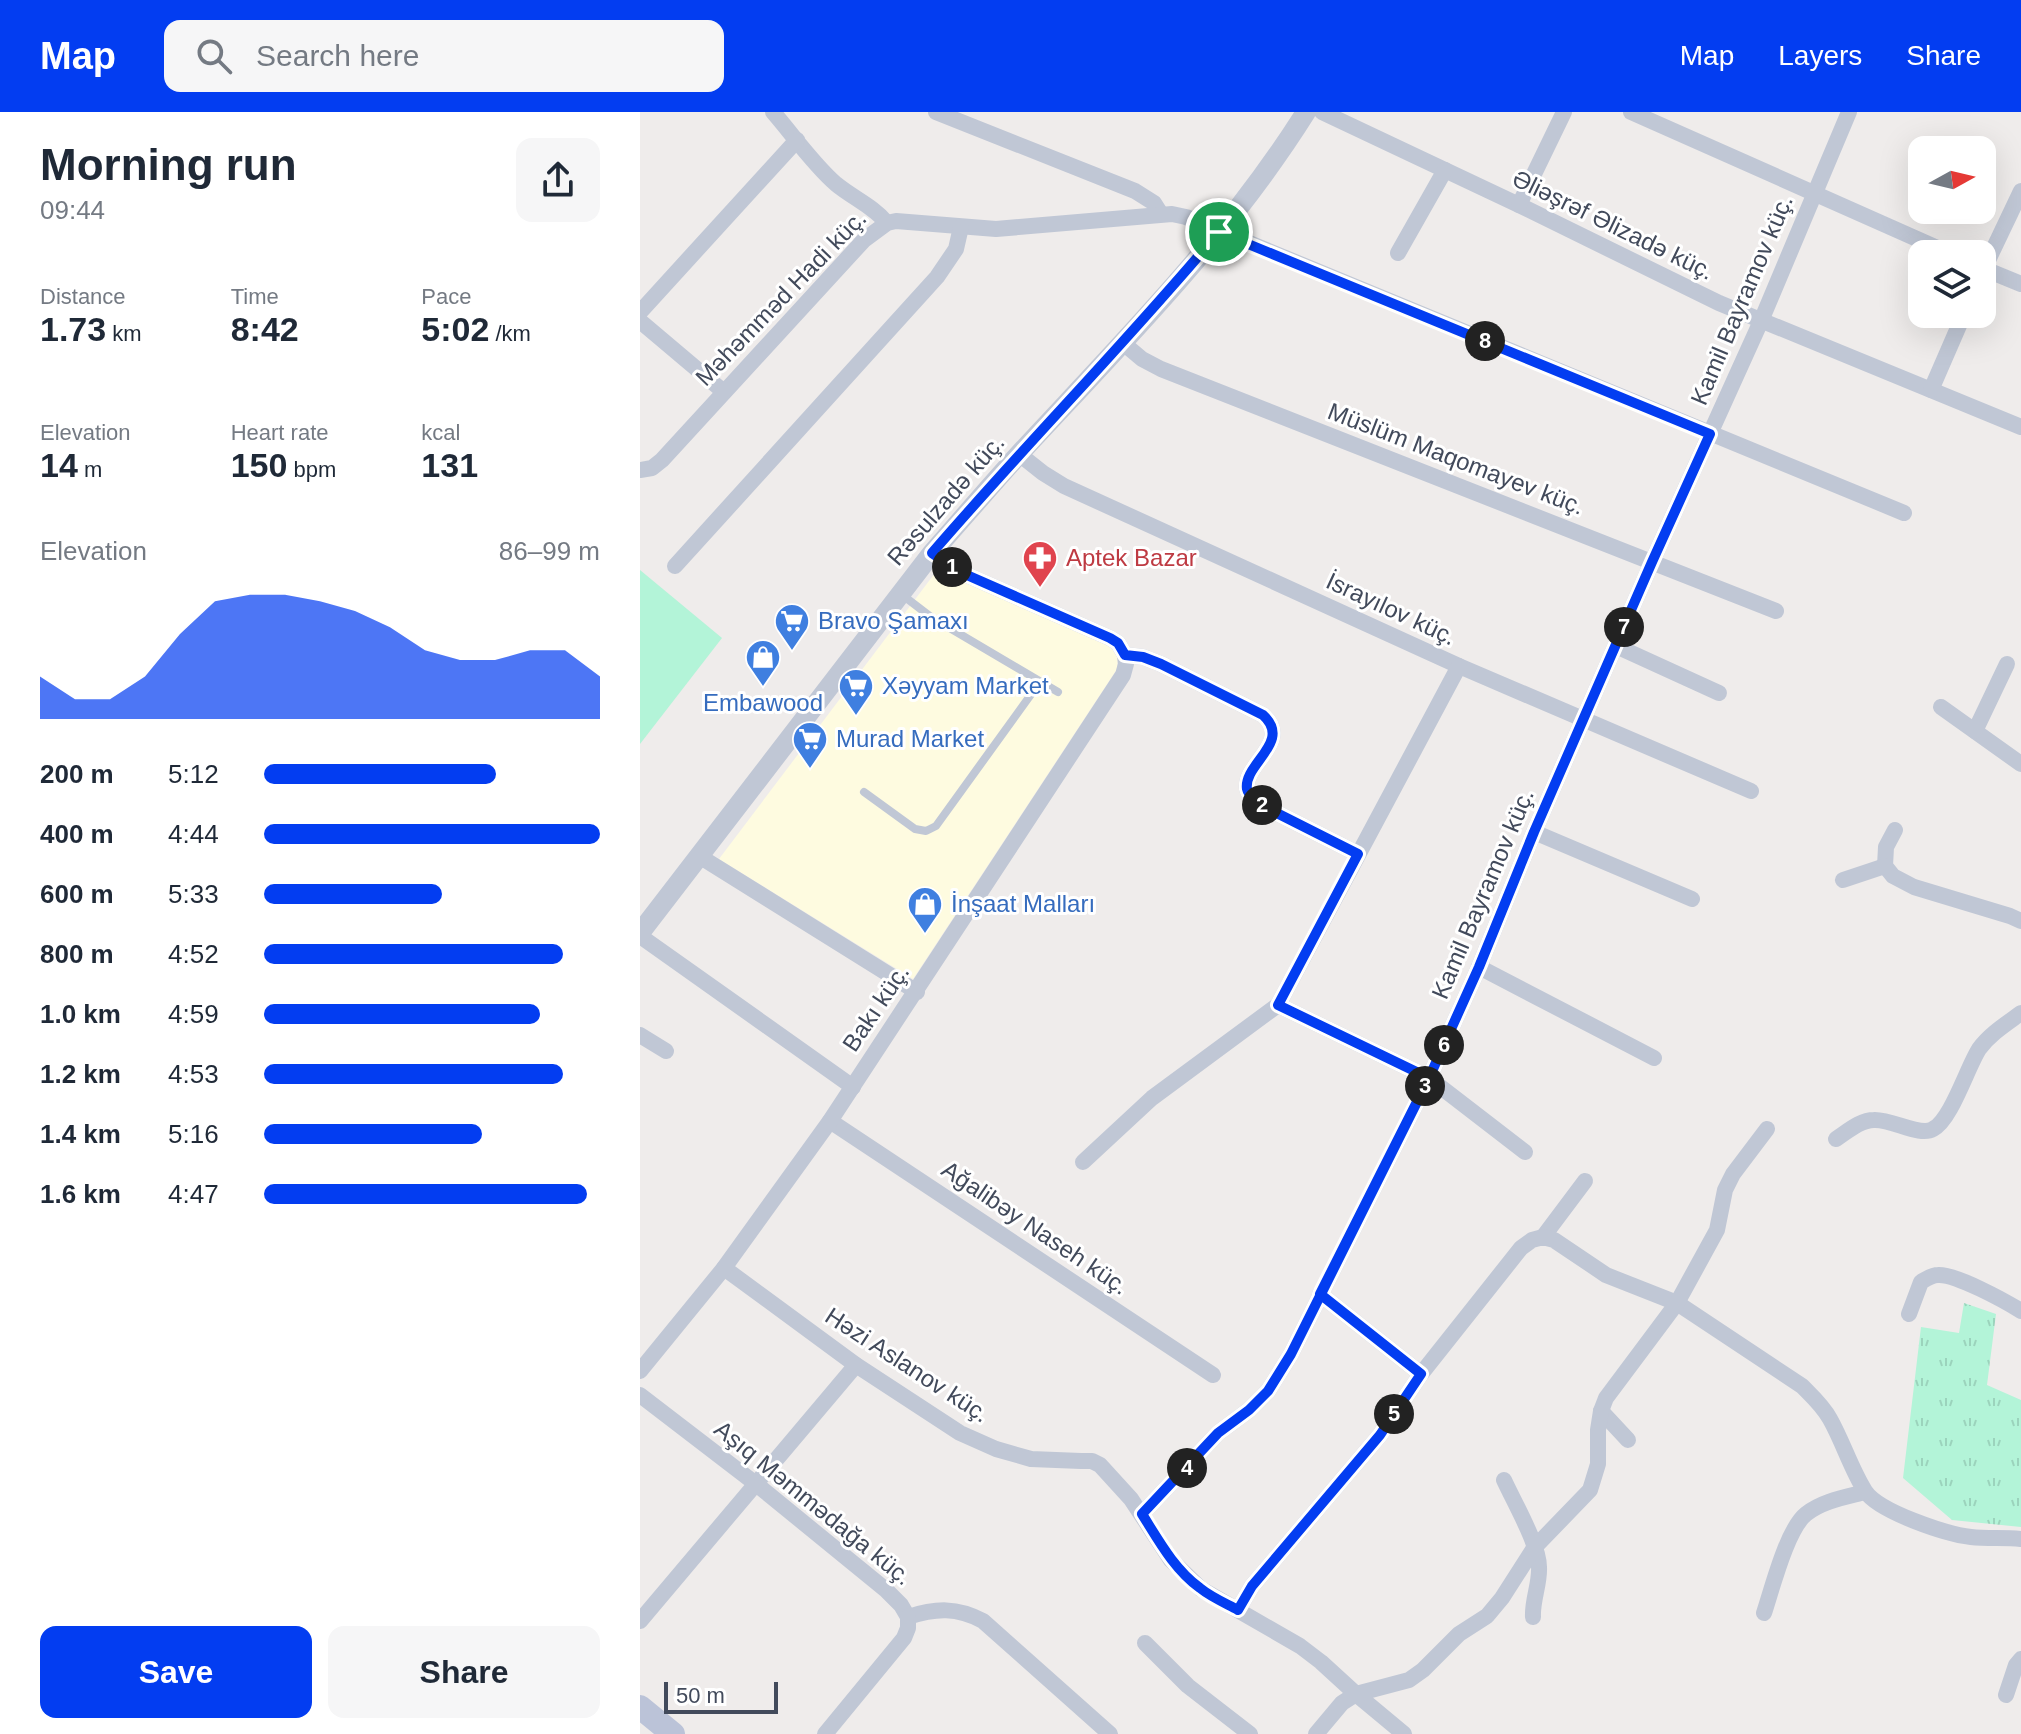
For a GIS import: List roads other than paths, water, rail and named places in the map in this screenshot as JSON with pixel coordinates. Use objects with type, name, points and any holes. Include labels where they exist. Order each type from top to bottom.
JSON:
[{"type":"main road","points":[[640,1707],[673,1734]]},
{"type":"street","points":[[773,112],[823,172],[887,223]]},
{"type":"street","points":[[936,112],[1135,191],[1154,203],[1161,214]]},
{"type":"street","name":"Rəsulzadə küç.","points":[[640,935],[932,553],[1123,343],[1219,232],[1306,112]]},
{"type":"street","name":"Əliəşrəf Əlizadə küç.","points":[[1322,112],[1761,321],[2021,427]]},
{"type":"street","points":[[1519,205],[1564,112]]},
{"type":"street","points":[[1631,112],[1919,240]]},
{"type":"street","name":"Kamil Bayramov küç.","points":[[1142,1514],[1218,1433],[1268,1391],[1291,1354],[1429,1078],[1479,967],[1534,832],[1761,321],[1849,112]]},
{"type":"street","points":[[640,312],[797,140]]},
{"type":"street","points":[[1398,253],[1445,170]]},
{"type":"street","points":[[1996,243],[2021,191]]},
{"type":"street","name":"Məhəmməd Hadi küç.","points":[[640,470],[652,468],[662,460],[864,240],[887,223],[907,220],[996,229],[1161,214],[1186,217],[1904,513]]},
{"type":"street","points":[[675,566],[937,277],[956,249],[961,227]]},
{"type":"street","points":[[1996,275],[2021,284]]},
{"type":"street","points":[[640,321],[724,392]]},
{"type":"street","points":[[1931,390],[1958,328]]},
{"type":"street","name":"Müslüm Maqomayev küç.","points":[[1123,343],[1142,359],[1161,369],[1776,611]]},
{"type":"street","name":"İsrayılov küç.","points":[[1019,454],[1064,486],[1459,666],[1751,791]]},
{"type":"street","points":[[932,553],[960,572],[1110,638],[1118,643],[1125,655],[1143,657],[1161,664],[1263,715],[1270,721],[1273,733],[1246,786],[1249,794],[1259,804],[1358,854]]},
{"type":"street","points":[[1616,646],[1719,693]]},
{"type":"street","name":"Bakı küç.","points":[[640,1371],[724,1268],[830,1121],[1123,675],[1125,655]]},
{"type":"street","points":[[1975,731],[2007,664]]},
{"type":"street","points":[[1083,1162],[1152,1098],[1278,1005],[1459,666]]},
{"type":"street","points":[[1941,707],[2021,764]]},
{"type":"street","points":[[1895,830],[1886,847],[1885,866],[1893,876],[1914,887],[2021,921]]},
{"type":"street","points":[[1534,832],[1692,899]]},
{"type":"street","points":[[699,856],[917,992]]},
{"type":"street","points":[[1843,880],[1885,866]]},
{"type":"street","points":[[640,935],[853,1087]]},
{"type":"street","points":[[1479,967],[1654,1058]]},
{"type":"street","points":[[1278,1005],[1429,1078],[1525,1152]]},
{"type":"street","points":[[1836,1139],[1856,1125],[1872,1120],[1896,1122],[1919,1131],[1932,1130],[1943,1121],[1977,1052],[1987,1039],[2021,1013]]},
{"type":"street","points":[[640,1035],[666,1051]]},
{"type":"street","name":"Ağalibəy Naseh küç.","points":[[830,1121],[1213,1375]]},
{"type":"street","points":[[1316,1734],[1342,1703],[1356,1694],[1409,1680],[1459,1634],[1487,1616],[1534,1548],[1590,1490],[1598,1464],[1598,1430],[1606,1398],[1677,1303],[1717,1230],[1725,1190],[1733,1174],[1767,1129]]},
{"type":"street","points":[[1543,1237],[1585,1181]]},
{"type":"street","points":[[1238,1610],[1252,1586],[1380,1435],[1421,1374],[1521,1248],[1543,1237],[1554,1240],[1606,1275],[1677,1303],[1802,1386],[1830,1419],[1865,1492],[1875,1503],[1953,1534],[1974,1538],[2021,1539]]},
{"type":"street","name":"Həzi Aslanov küç.","points":[[724,1268],[856,1365],[960,1433],[996,1449],[1031,1459],[1092,1461],[1100,1465],[1131,1499],[1171,1560],[1201,1589],[1300,1646],[1404,1734]]},
{"type":"street","points":[[1909,1314],[1921,1282],[1942,1275],[1973,1286],[2021,1311]]},
{"type":"street","points":[[1320,1294],[1421,1374]]},
{"type":"street","points":[[640,1621],[856,1365]]},
{"type":"street","name":"Aşıq Məmmədağa küç.","points":[[640,1395],[886,1590],[908,1617],[955,1610],[983,1621],[1110,1734]]},
{"type":"street","points":[[1601,1411],[1628,1440]]},
{"type":"street","points":[[1504,1480],[1539,1564],[1533,1617]]},
{"type":"street","points":[[1764,1613],[1790,1540],[1805,1514],[1825,1504],[1865,1492]]},
{"type":"street","points":[[825,1734],[904,1638],[908,1617]]},
{"type":"street","points":[[1145,1643],[1188,1686],[1250,1734]]},
{"type":"street","points":[[2006,1695],[2021,1659]]},
{"type":"lane","points":[[900,593],[931,617],[1058,692]]},
{"type":"lane","points":[[864,792],[915,829],[926,831],[936,826],[1040,682]]},
{"type":"place","name":"Aptek Bazar","points":[[1040,589]]},
{"type":"place","name":"Bravo Şamaxı","points":[[792,652]]},
{"type":"place","name":"Embawood","points":[[763,688]]},
{"type":"place","name":"Xəyyam Market","points":[[856,717]]},
{"type":"place","name":"Murad Market","points":[[810,770]]},
{"type":"place","name":"İnşaat Malları","points":[[925,935]]}]
